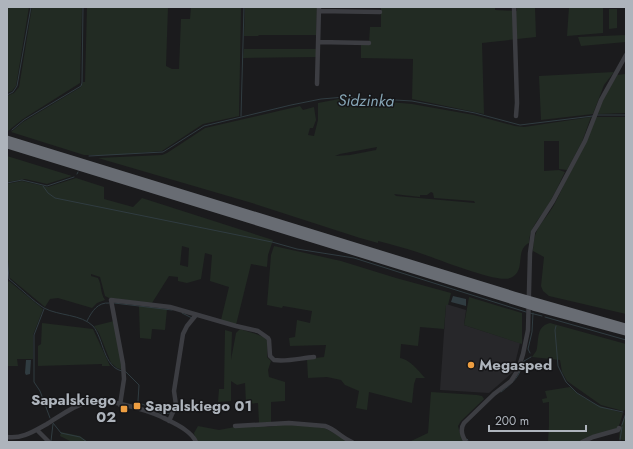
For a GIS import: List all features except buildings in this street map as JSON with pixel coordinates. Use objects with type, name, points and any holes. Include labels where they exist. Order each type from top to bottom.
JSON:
[{"type":"highway","points":[[7,139],[506,293],[626,327]]},
{"type":"highway","points":[[7,145],[524,304],[626,332]]},
{"type":"street","points":[[514,7],[517,103],[516,116]]},
{"type":"street","points":[[318,84],[319,9],[380,12]]},
{"type":"street","points":[[318,42],[368,43]]},
{"type":"street","points":[[466,442],[462,432],[464,423],[517,374],[526,344],[533,232],[553,201],[585,142],[605,92],[626,56]]},
{"type":"street","points":[[120,405],[124,379],[123,364],[111,300],[170,307],[261,333],[269,340],[270,356],[274,360],[314,357]]},
{"type":"street","points":[[169,421],[176,405],[174,391],[183,334],[187,326],[196,315]]},
{"type":"street","points":[[7,437],[20,437],[37,430],[67,411],[87,402],[100,400],[147,412],[169,421],[191,434],[196,442]]},
{"type":"street","points":[[235,426],[288,423],[325,426],[352,442]]},
{"type":"street","points":[[582,442],[593,437],[618,430],[619,428]]},
{"type":"street","points":[[37,430],[50,442]]},
{"type":"shaded area","points":[[7,7],[29,7],[16,86],[12,91],[7,93]]},
{"type":"shaded area","points":[[32,7],[82,7],[80,83],[23,119],[7,131],[7,96],[14,93],[19,87]]},
{"type":"shaded area","points":[[87,7],[168,7],[166,66],[172,69],[179,69],[181,19],[190,19],[191,7],[241,7],[239,116],[203,124],[162,151],[116,155],[84,155],[11,132],[23,122],[81,87],[83,82],[85,82]]},
{"type":"shaded area","points":[[245,7],[317,7],[316,35],[244,36]]},
{"type":"shaded area","points":[[381,7],[495,7],[495,10],[517,11],[517,7],[535,7],[536,37],[482,43],[484,114],[412,99],[413,59],[361,58],[361,43],[369,43],[370,27],[381,27]]},
{"type":"shaded area","points":[[569,7],[603,7],[603,33],[567,36]]},
{"type":"shaded area","points":[[609,9],[617,9],[617,28],[609,29]]},
{"type":"shaded area","points":[[626,35],[626,42],[581,46],[578,37]]},
{"type":"shaded area","points":[[244,49],[316,49],[317,57],[243,58]]},
{"type":"shaded area","points":[[614,72],[604,85],[593,114],[541,120],[539,76]]},
{"type":"shaded area","points":[[626,72],[626,113],[598,114],[599,107],[617,75],[625,74]]},
{"type":"shaded area","points":[[344,98],[412,104],[474,115],[524,127],[591,117],[582,142],[567,170],[559,169],[559,141],[544,141],[544,171],[559,170],[565,172],[549,204],[532,230],[529,243],[522,251],[518,271],[510,278],[503,279],[480,274],[407,249],[360,238],[252,203],[98,158],[162,155],[205,128],[300,106],[303,110],[314,107],[316,120],[313,128],[310,128],[308,135],[314,136],[318,120],[318,103]],"holes":[[[377,147],[376,150],[335,156],[340,154]],[[431,192],[433,193],[434,198],[474,201],[475,203],[396,196],[394,194],[420,197],[420,195],[427,195]]]},
{"type":"shaded area","points":[[596,117],[626,117],[626,314],[549,296],[543,291],[541,286],[544,257],[533,251],[535,235],[557,200],[584,147]]},
{"type":"shaded area","points":[[7,156],[72,176],[47,184],[25,179],[7,182]]},
{"type":"shaded area","points":[[76,178],[104,187],[104,199],[133,207],[142,198],[273,240],[268,255],[267,267],[251,264],[236,325],[221,320],[229,287],[210,281],[212,255],[205,253],[201,279],[187,283],[178,281],[178,277],[169,276],[152,303],[109,298],[105,296],[100,277],[91,274],[91,276],[98,278],[102,295],[105,300],[97,303],[92,308],[58,298],[50,299],[45,307],[10,278],[7,252],[7,184],[22,181],[48,187]],"holes":[[[182,246],[189,248],[188,267],[180,265]]]},
{"type":"shaded area","points":[[274,246],[341,261],[451,293],[448,305],[446,305],[444,329],[420,327],[418,346],[401,344],[400,358],[410,363],[425,378],[416,378],[412,403],[369,392],[367,410],[356,408],[359,391],[345,385],[341,380],[327,377],[308,378],[307,359],[324,357],[326,345],[290,346],[289,338],[295,337],[297,320],[310,323],[312,311],[267,305],[271,255]]},
{"type":"shaded area","points":[[9,281],[43,309],[33,335],[33,359],[17,359],[18,366],[7,366],[7,283]]},
{"type":"shaded area","points":[[453,296],[466,299],[466,306],[451,302]]},
{"type":"shaded area","points":[[469,297],[522,313],[522,344],[464,325]]},
{"type":"shaded area","points":[[446,304],[466,310],[464,325],[520,343],[513,372],[489,393],[440,390]]},
{"type":"shaded area","points":[[139,306],[167,309],[165,330],[152,329],[151,339],[140,338]]},
{"type":"shaded area","points":[[114,321],[123,370],[117,368],[111,363],[99,333],[94,326]]},
{"type":"shaded area","points":[[42,323],[93,329],[110,366],[102,366],[102,364],[38,366],[38,346],[41,344]]},
{"type":"shaded area","points":[[550,323],[626,344],[626,409],[623,411],[601,405],[567,381],[562,372],[560,360],[532,357],[537,349],[539,332],[546,324]]},
{"type":"shaded area","points":[[240,329],[266,338],[268,344],[267,357],[271,361],[268,370],[269,377],[285,382],[285,401],[271,402],[271,422],[259,423],[258,403],[246,404],[245,383],[237,385],[231,381],[231,401],[218,402],[219,389],[224,389],[225,330],[232,332],[231,360],[236,333]]},
{"type":"shaded area","points":[[26,360],[31,360],[30,374],[26,375],[25,373]]},
{"type":"shaded area","points":[[570,387],[595,403],[608,409],[623,413],[617,429],[578,442],[548,442],[549,402],[543,403],[542,399],[547,398],[545,391]]},
{"type":"shaded area","points":[[431,392],[482,396],[484,399],[461,421],[458,426],[460,434],[465,442],[409,442],[428,433]]},
{"type":"shaded area","points":[[626,412],[626,441],[619,439],[620,428]]},
{"type":"shaded area","points":[[288,424],[325,428],[349,442],[196,442],[194,433],[198,426],[219,430],[240,426],[259,425],[268,427]]},
{"type":"shaded area","points":[[61,432],[80,436],[88,442],[72,442],[60,436]]},
{"type":"waterway","points":[[7,95],[13,92],[17,86],[31,7]]},
{"type":"waterway","points":[[12,130],[24,120],[81,86],[83,7]]},
{"type":"waterway","points":[[241,116],[244,7]]},
{"type":"waterway","name":"Sidzinka","points":[[89,156],[163,152],[204,126],[291,105],[321,99],[345,97],[412,101],[475,113],[520,125],[593,116]]},
{"type":"waterway","name":"Sidzinka","points":[[597,115],[626,115]]},
{"type":"waterway","name":"Sidzinka","points":[[7,183],[22,180],[47,186],[74,177]]},
{"type":"waterway","points":[[43,186],[48,193],[55,198],[272,242],[297,249],[354,258],[526,312]]},
{"type":"waterway","points":[[7,255],[9,279],[44,308],[50,311],[82,319],[93,326],[97,332],[107,358],[111,364],[122,371]]},
{"type":"waterway","points":[[87,321],[96,308],[102,304],[109,303]]},
{"type":"waterway","points":[[114,303],[172,310]]},
{"type":"waterway","points":[[44,309],[34,335],[34,382],[40,391],[50,418]]},
{"type":"waterway","points":[[182,313],[192,318]]},
{"type":"waterway","points":[[530,313],[542,316]]},
{"type":"waterway","points":[[530,353],[528,349],[532,332],[533,313]]},
{"type":"waterway","points":[[545,317],[626,340]]},
{"type":"waterway","points":[[556,326],[558,366],[566,382],[577,393],[600,407],[623,412]]},
{"type":"waterway","points":[[501,392],[516,378],[524,361],[531,357]]},
{"type":"waterway","points":[[125,371],[139,385],[139,403],[163,414],[171,413]]},
{"type":"waterway","points":[[622,425],[626,413]]},
{"type":"waterway","points":[[53,423],[61,433],[80,437],[87,442]]},
{"type":"waterway","points":[[51,441],[53,424]]},
{"type":"waterway","points":[[620,440],[622,427]]},
{"type":"place","name":"Megasped","points":[[471,365]]},
{"type":"place","name":"Sapalskiego 01","points":[[137,406]]},
{"type":"place","name":"Sapalskiego 02","points":[[124,409]]}]
